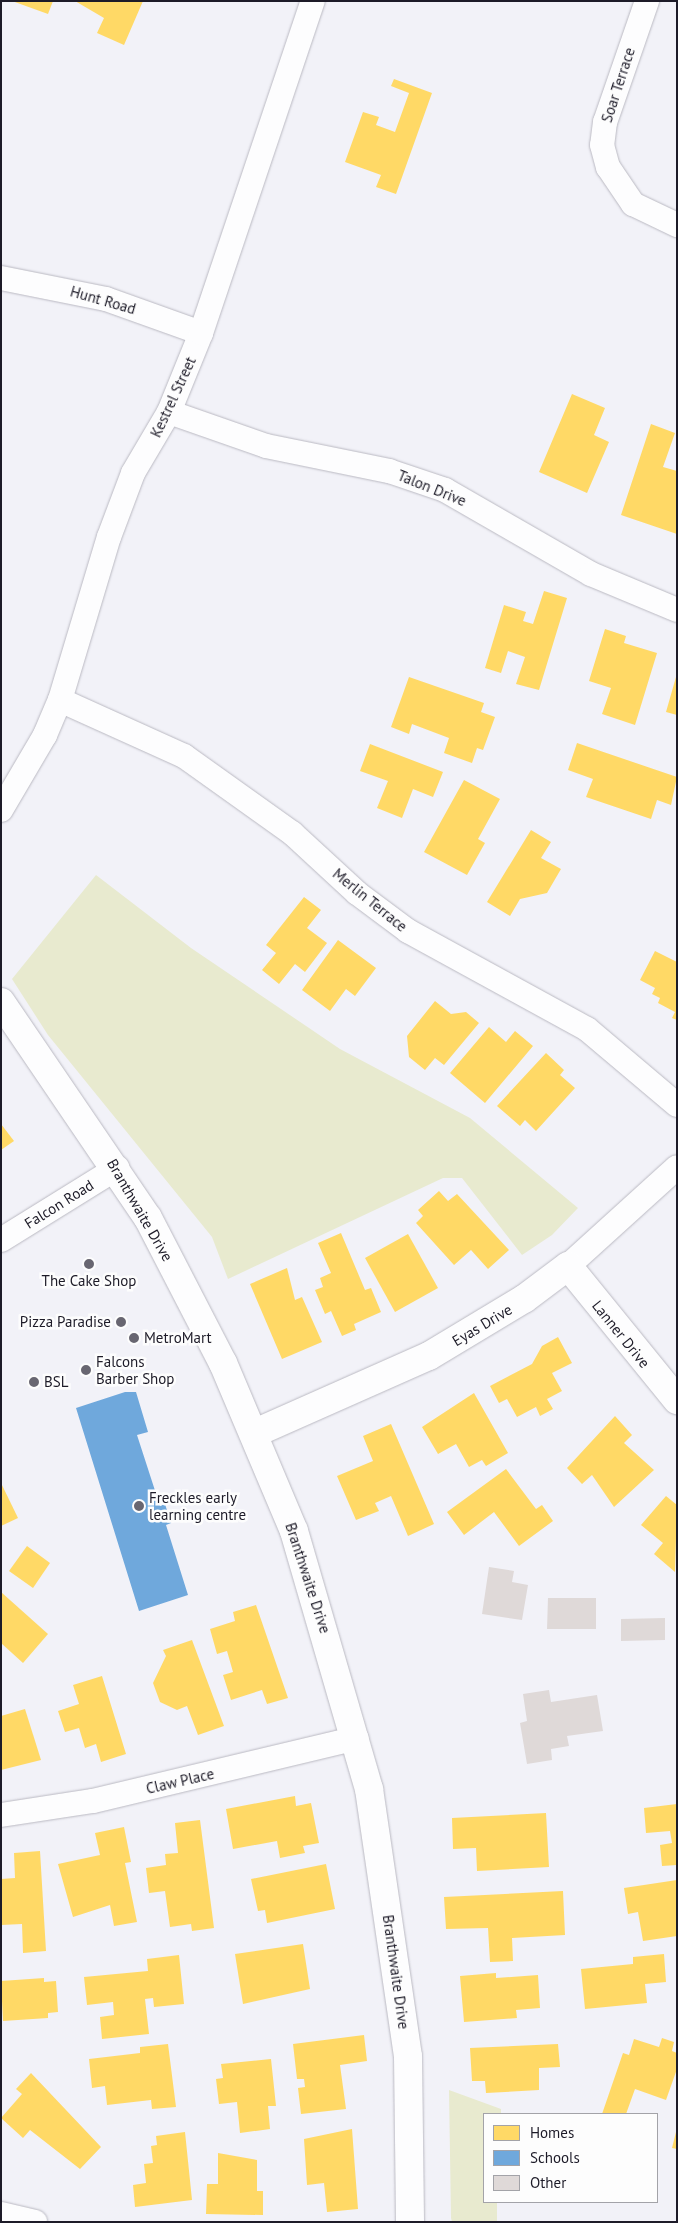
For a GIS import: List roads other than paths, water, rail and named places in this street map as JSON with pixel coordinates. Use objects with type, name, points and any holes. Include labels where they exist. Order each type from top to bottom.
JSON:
[{"type":"street","name":"Kestrel Street","points":[[1,810],[45,735],[60,700],[109,537],[134,473],[169,412],[201,333],[313,1]]},
{"type":"street","name":"Soar Terrace","points":[[647,1],[605,122],[602,145],[608,167],[634,204],[677,225]]},
{"type":"street","name":"Hunt Road","points":[[1,278],[106,299],[201,333]]},
{"type":"street","name":"Talon Drive","points":[[169,412],[266,446],[389,471],[445,490],[591,574],[677,610]]},
{"type":"street","name":"Merlin Terrace","points":[[60,700],[184,756],[292,833],[357,893],[408,931],[587,1029],[677,1105]]},
{"type":"street","name":"Branthwaite Drive","points":[[1,1002],[117,1168],[193,1304],[255,1434],[294,1531],[357,1738],[369,1789],[408,2056],[410,2222]]},
{"type":"street","name":"Eyas Drive","points":[[255,1434],[429,1356],[524,1299],[568,1266],[677,1166]]},
{"type":"street","name":"Falcon Road","points":[[1,1240],[117,1168]]},
{"type":"street","name":"Lanner Drive","points":[[568,1266],[677,1400]]},
{"type":"street","name":"Claw Place","points":[[1,1815],[93,1801],[357,1738]]},
{"type":"street","points":[[1,2214],[35,2222]]},
{"type":"place","name":"The Cake Shop","points":[[89,1264]]},
{"type":"place","name":"Pizza Paradise","points":[[121,1322]]},
{"type":"place","name":"MetroMart","points":[[134,1338]]},
{"type":"place","name":"Falcons Barber Shop","points":[[86,1370]]},
{"type":"place","name":"BSL","points":[[34,1382]]},
{"type":"place","name":"Freckles early learning centre","points":[[139,1506]]}]
